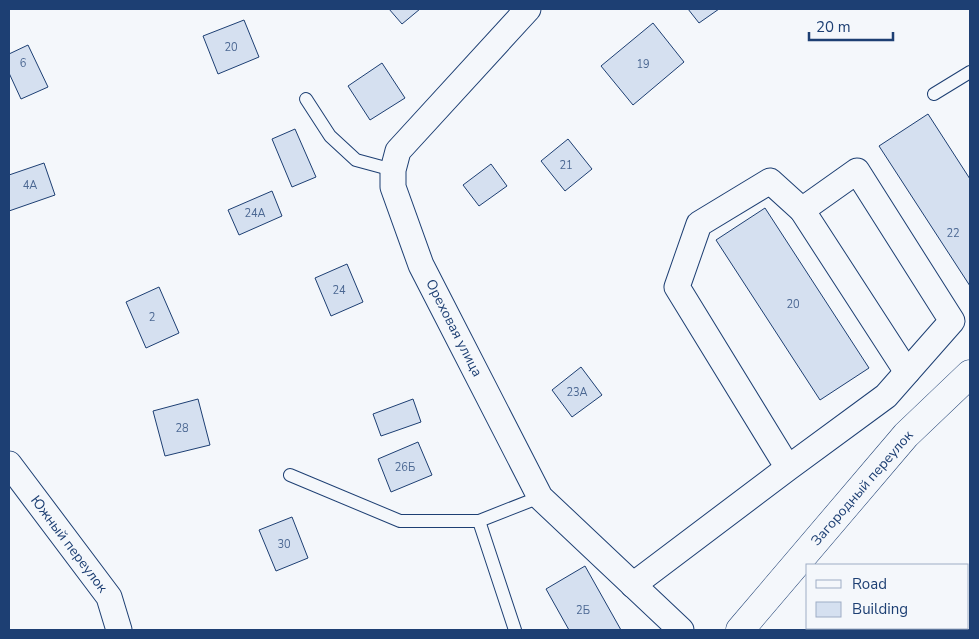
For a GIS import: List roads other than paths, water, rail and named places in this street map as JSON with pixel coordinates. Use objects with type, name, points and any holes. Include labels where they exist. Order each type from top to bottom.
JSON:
[{"type":"street","points":[[392,170],[398,151],[518,14]]},
{"type":"street","name":"Ореховая улица","points":[[392,170],[393,186],[421,266],[540,497],[681,630]]},
{"type":"street","points":[[633,585],[886,396],[952,320],[857,171],[802,210]]},
{"type":"street","points":[[788,468],[677,287],[699,224],[770,181],[802,210],[907,372]]},
{"type":"street","name":"Загородный переулок","points":[[740,630],[906,435],[970,374]]},
{"type":"street","name":"Южный переулок","points":[[9,464],[110,597],[119,630]]},
{"type":"lane","points":[[934,94],[970,72]]},
{"type":"lane","points":[[306,99],[330,136],[356,160],[392,170]]},
{"type":"lane","points":[[290,475],[400,521],[478,521],[540,497]]},
{"type":"lane","points":[[478,521],[515,630]]}]
